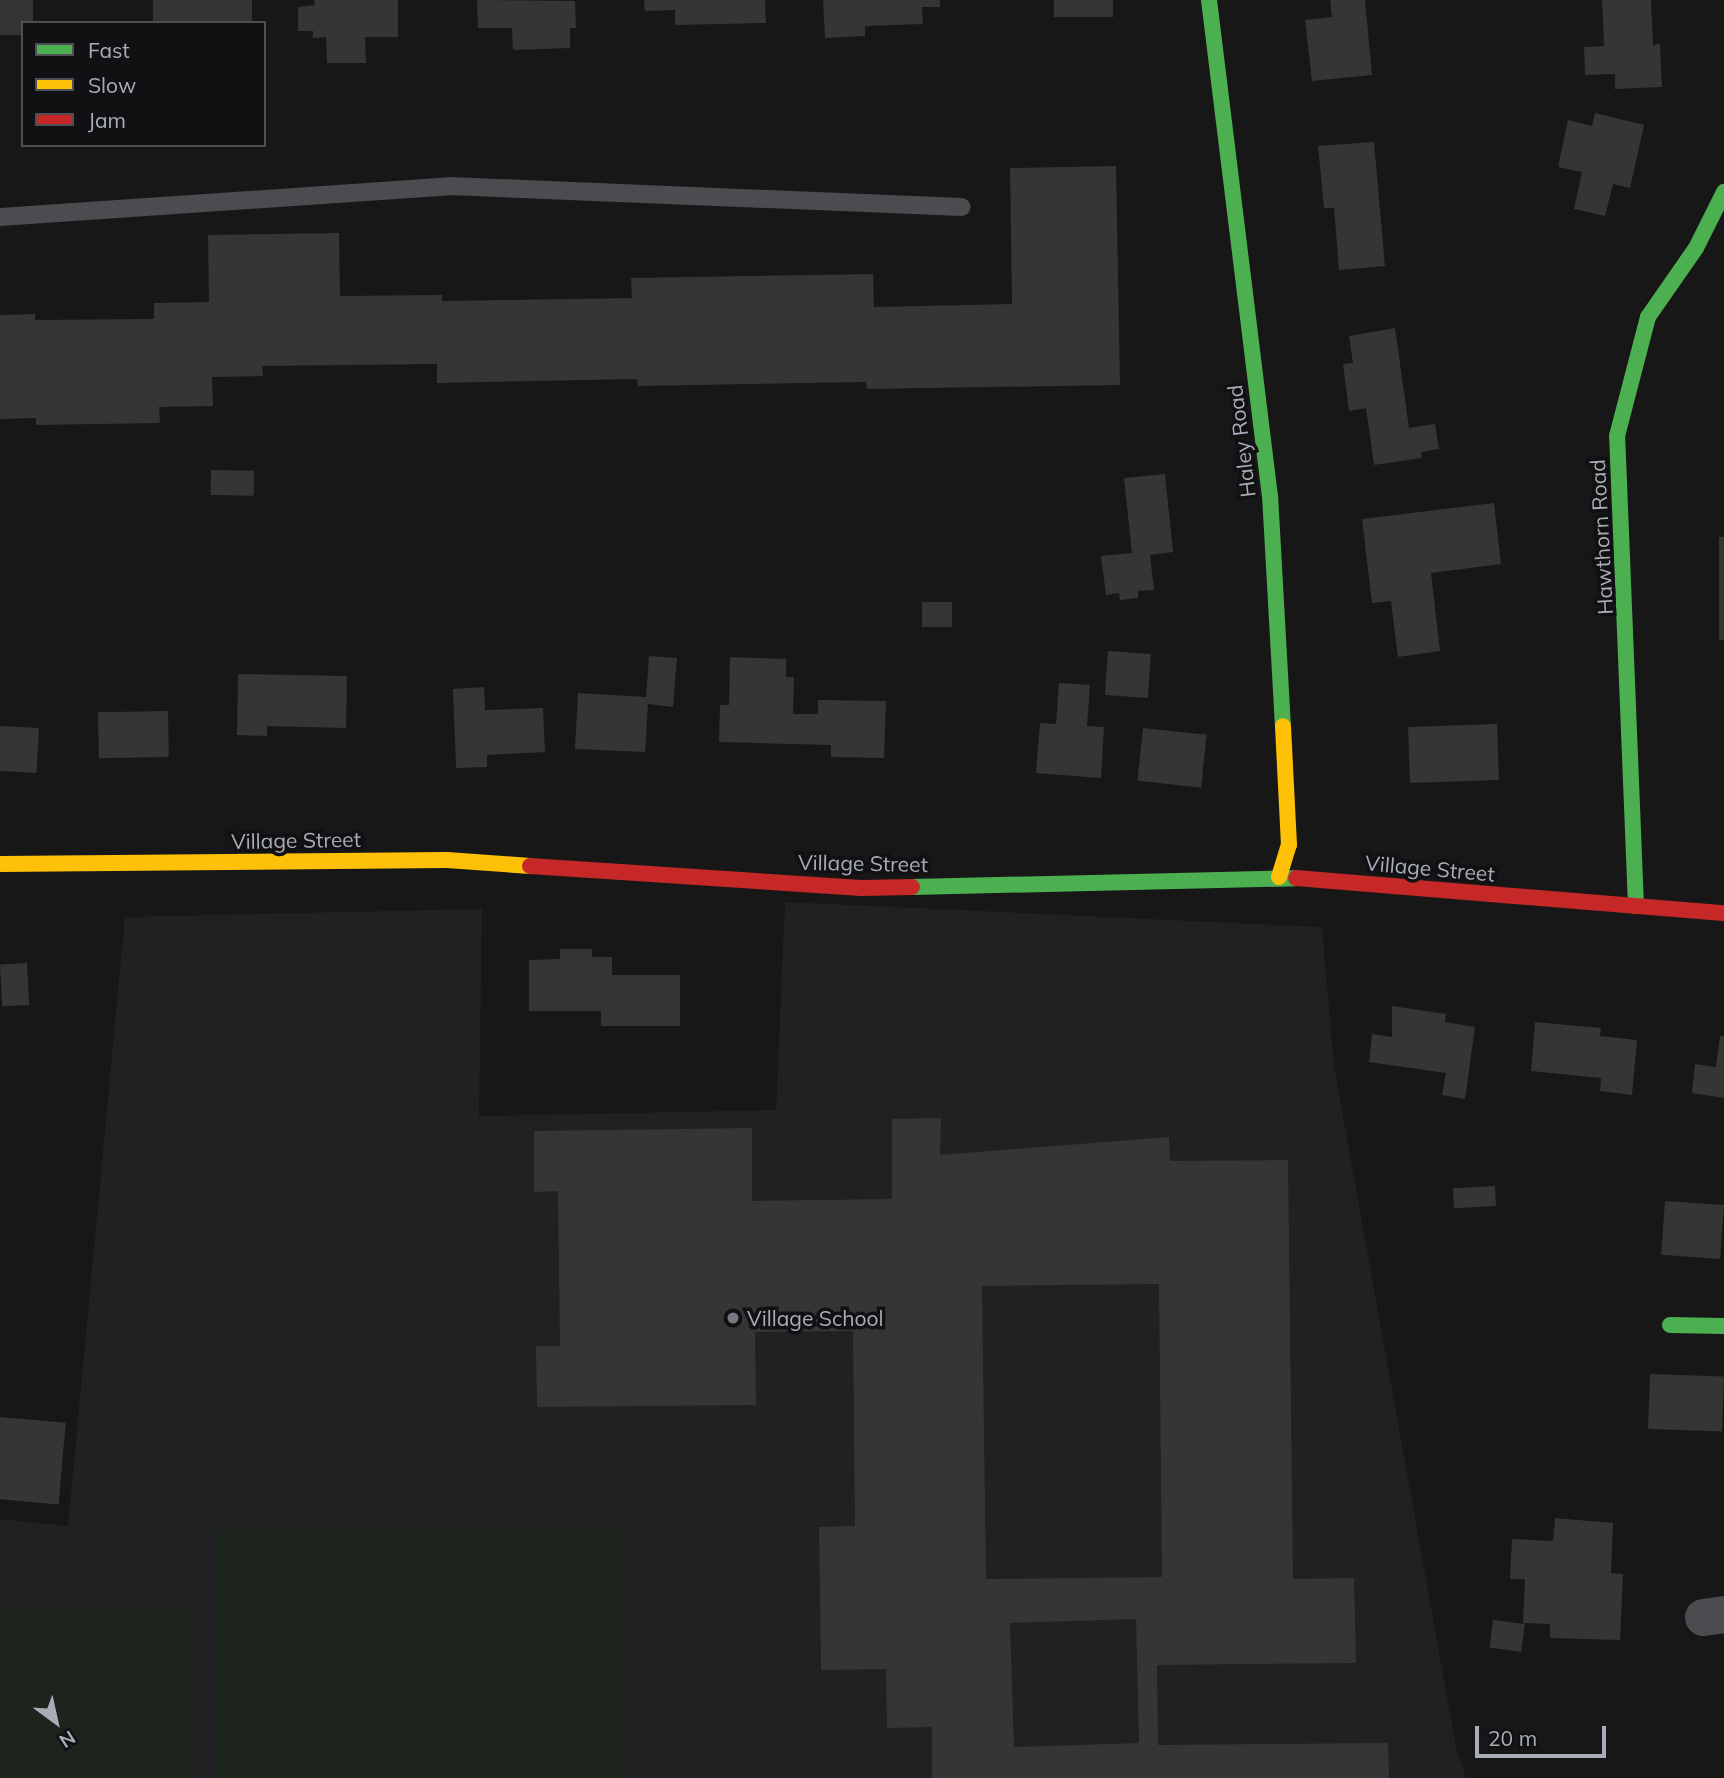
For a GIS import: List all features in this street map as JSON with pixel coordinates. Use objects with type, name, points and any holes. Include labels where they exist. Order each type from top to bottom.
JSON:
[{"type":"main road","name":"Haley Road","points":[[1209,0],[1270,495],[1289,845],[1279,877]]},
{"type":"main road","name":"Hawthorn Road","points":[[1636,906],[1617,436],[1648,317],[1696,248],[1724,192]]},
{"type":"main road","name":"Village Street","points":[[0,864],[447,860],[861,888],[1279,877],[1724,913]]},
{"type":"main road","points":[[1670,1325],[1724,1326]]},
{"type":"lane","points":[[0,217],[450,186],[962,207]]},
{"type":"shaded area","name":"Village School","points":[[785,902],[1322,927],[1334,1066],[1456,1747],[1466,1778],[0,1778],[0,1519],[68,1526],[125,917],[482,909],[479,1116],[776,1110]]},
{"type":"shaded area","points":[[215,1529],[627,1529],[627,1778],[215,1778]]},
{"type":"shaded area","points":[[193,1605],[196,1778],[3,1778],[0,1608]]},
{"type":"building","points":[[0,0],[33,0],[33,21],[21,21],[21,35],[0,35]]},
{"type":"building","points":[[153,0],[252,0],[252,21],[153,21]]},
{"type":"building","points":[[314,0],[398,0],[398,37],[365,37],[366,63],[327,63],[326,37],[313,38],[313,31],[298,31],[298,7],[315,5]]},
{"type":"building","points":[[477,0],[575,1],[576,28],[570,28],[570,48],[513,50],[512,28],[478,28]]},
{"type":"building","points":[[644,0],[765,0],[766,23],[675,25],[675,10],[645,11]]},
{"type":"building","points":[[823,0],[940,0],[940,7],[922,7],[923,24],[865,26],[865,36],[825,38]]},
{"type":"building","points":[[1054,0],[1113,0],[1113,17],[1054,17]]},
{"type":"building","points":[[1330,0],[1365,0],[1372,75],[1312,81],[1305,20],[1332,17]]},
{"type":"building","points":[[1602,0],[1651,0],[1653,45],[1660,44],[1662,87],[1615,89],[1615,74],[1585,75],[1584,47],[1604,46]]},
{"type":"building","points":[[1595,113],[1644,125],[1630,188],[1613,184],[1605,216],[1574,209],[1582,172],[1558,167],[1568,120],[1592,126]]},
{"type":"building","points":[[1374,142],[1385,266],[1339,270],[1334,208],[1324,208],[1318,146]]},
{"type":"building","points":[[1116,166],[1120,385],[867,389],[866,382],[638,386],[637,379],[437,383],[437,364],[262,366],[263,376],[212,377],[213,406],[159,407],[160,423],[36,425],[36,418],[0,419],[0,315],[35,314],[35,320],[154,319],[154,303],[209,302],[208,235],[339,233],[340,296],[442,295],[442,301],[632,298],[631,278],[873,274],[874,307],[1012,304],[1010,168]]},
{"type":"building","points":[[1395,328],[1409,428],[1435,424],[1439,449],[1421,452],[1422,458],[1374,465],[1366,408],[1349,411],[1343,364],[1353,363],[1349,336]]},
{"type":"building","points":[[211,470],[254,471],[254,496],[211,495]]},
{"type":"building","points":[[1165,474],[1173,552],[1150,555],[1154,590],[1138,591],[1138,598],[1120,600],[1119,593],[1106,595],[1101,556],[1132,553],[1124,478]]},
{"type":"building","points":[[1494,503],[1501,564],[1431,573],[1440,651],[1398,657],[1391,601],[1372,603],[1362,519]]},
{"type":"building","points":[[1719,537],[1724,537],[1724,640],[1719,640]]},
{"type":"building","points":[[922,602],[952,602],[952,627],[922,627]]},
{"type":"building","points":[[1108,651],[1151,654],[1148,698],[1105,695]]},
{"type":"building","points":[[649,656],[677,658],[673,707],[648,704],[645,752],[575,749],[578,693],[646,697]]},
{"type":"building","points":[[730,657],[786,659],[786,677],[794,677],[793,714],[818,714],[818,700],[886,701],[884,758],[831,757],[831,745],[719,742],[720,705],[729,705]]},
{"type":"building","points":[[238,674],[347,676],[346,728],[267,726],[267,736],[237,735]]},
{"type":"building","points":[[1059,683],[1090,685],[1087,726],[1104,727],[1101,778],[1036,773],[1040,723],[1056,724]]},
{"type":"building","points":[[484,687],[485,710],[543,708],[545,752],[487,755],[487,767],[456,768],[453,689]]},
{"type":"building","points":[[168,711],[169,757],[99,758],[98,712]]},
{"type":"building","points":[[1497,724],[1499,780],[1410,783],[1408,727]]},
{"type":"building","points":[[0,726],[39,728],[37,773],[0,771]]},
{"type":"building","points":[[1143,728],[1207,735],[1201,787],[1137,781]]},
{"type":"building","points":[[560,949],[592,949],[592,957],[612,957],[612,975],[680,975],[680,1026],[601,1026],[601,1011],[529,1011],[529,960],[560,959]]},
{"type":"building","points":[[27,963],[29,1005],[2,1006],[0,964]]},
{"type":"building","points":[[1392,1006],[1446,1014],[1445,1022],[1475,1027],[1465,1099],[1442,1095],[1446,1073],[1369,1062],[1372,1034],[1392,1037]]},
{"type":"building","points":[[1535,1022],[1601,1028],[1600,1036],[1637,1040],[1632,1095],[1600,1091],[1601,1078],[1531,1071]]},
{"type":"building","points":[[1720,1036],[1724,1036],[1724,1098],[1692,1093],[1695,1064],[1716,1067]]},
{"type":"building","points":[[941,1118],[940,1155],[1169,1137],[1170,1161],[1288,1160],[1293,1579],[1354,1578],[1356,1663],[1157,1665],[1158,1745],[1388,1743],[1389,1778],[932,1778],[932,1727],[887,1728],[886,1669],[821,1670],[819,1527],[855,1526],[853,1331],[755,1332],[756,1405],[537,1407],[536,1346],[560,1346],[558,1191],[534,1192],[534,1131],[752,1128],[752,1201],[892,1199],[892,1119]],"holes":[[[1159,1284],[1162,1577],[986,1579],[982,1286]],[[1136,1619],[1139,1743],[1014,1747],[1010,1623]]]},
{"type":"building","points":[[1495,1186],[1496,1206],[1454,1208],[1453,1188]]},
{"type":"building","points":[[1665,1201],[1724,1205],[1720,1259],[1661,1255]]},
{"type":"building","points":[[1650,1374],[1724,1377],[1722,1432],[1648,1429]]},
{"type":"building","points":[[0,1417],[66,1423],[59,1504],[0,1499]]},
{"type":"building","points":[[1555,1518],[1613,1523],[1611,1573],[1623,1574],[1620,1640],[1550,1638],[1550,1624],[1523,1623],[1525,1579],[1510,1579],[1512,1539],[1553,1541]]},
{"type":"building","points":[[1493,1620],[1525,1624],[1521,1652],[1490,1648]]},
{"type":"traffic: fast","points":[[1209,0],[1270,495],[1283,726]]},
{"type":"traffic: fast","points":[[1636,906],[1617,436],[1648,317],[1696,248],[1724,192]]},
{"type":"traffic: fast","points":[[912,887],[1296,878]]},
{"type":"traffic: fast","points":[[1670,1325],[1724,1326]]},
{"type":"traffic: slow","points":[[1279,877],[1289,845],[1283,726]]},
{"type":"traffic: slow","points":[[0,864],[447,860],[530,866]]},
{"type":"traffic: jam","points":[[530,866],[861,888],[912,887]]},
{"type":"traffic: jam","points":[[1296,878],[1724,913]]},
{"type":"place","name":"Village School","points":[[733,1318]]}]
